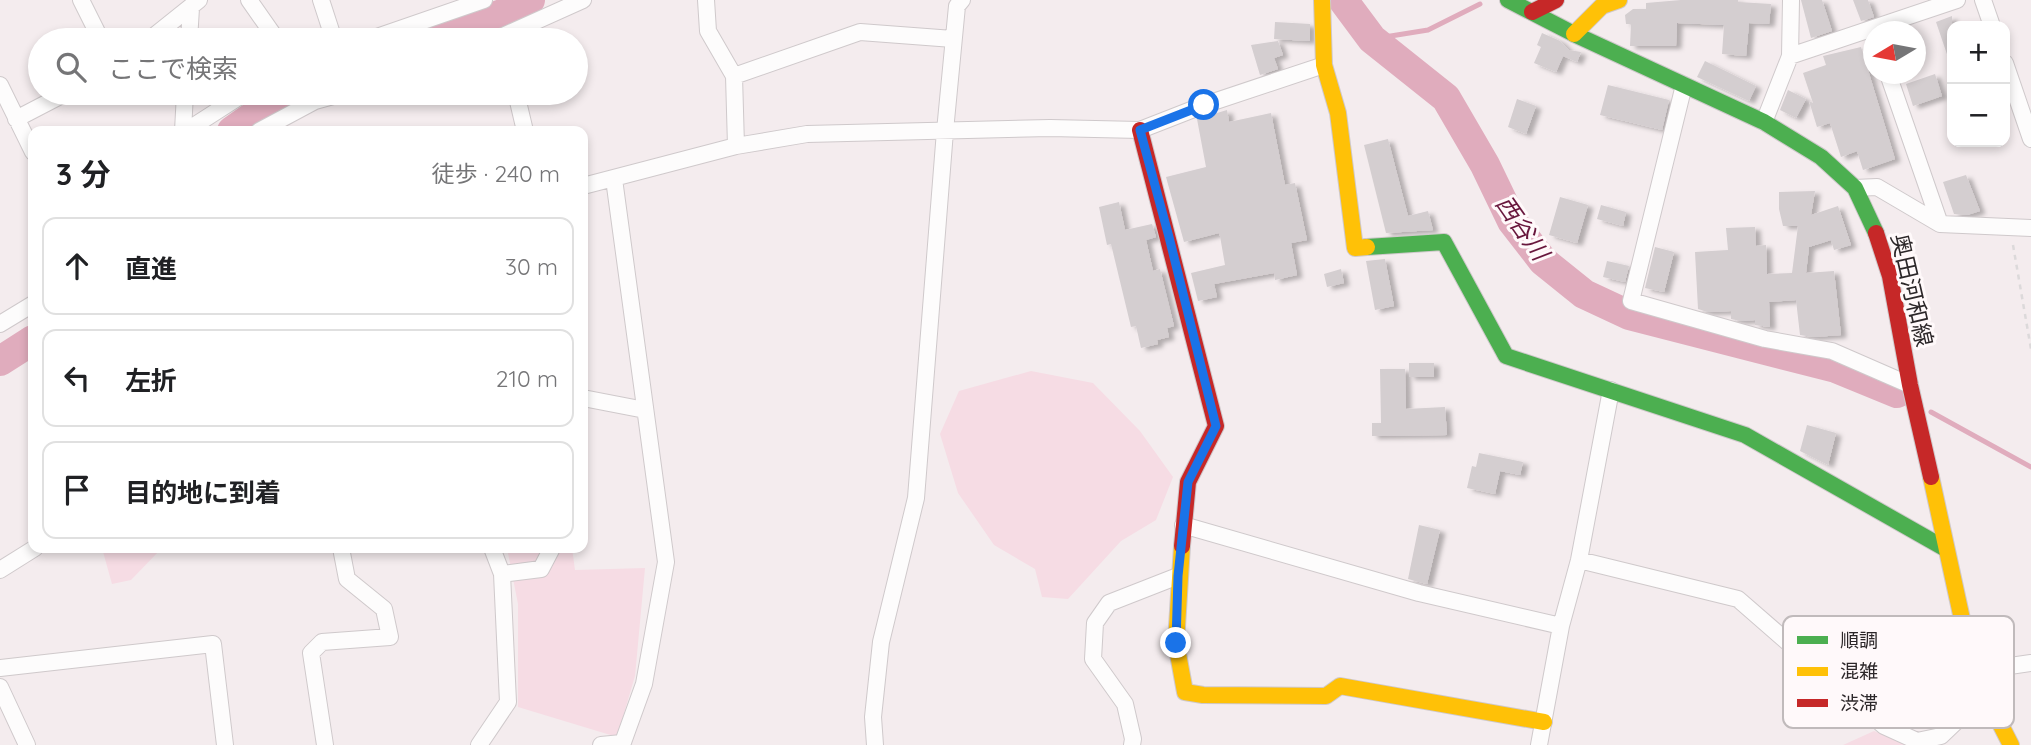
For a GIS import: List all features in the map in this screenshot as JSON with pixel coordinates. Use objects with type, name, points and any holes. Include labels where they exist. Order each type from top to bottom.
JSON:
[{"type":"main road","points":[[1322,0],[1324,65],[1338,113],[1355,248],[1444,242],[1506,356],[1745,435],[1946,549]]},
{"type":"main road","name":"奥田河和線","points":[[1508,0],[1574,34],[1764,122],[1821,158],[1855,188],[1875,231],[1890,276],[1910,385],[1961,616]]},
{"type":"main road","points":[[1532,12],[1556,0]]},
{"type":"main road","points":[[1574,34],[1602,6],[1619,0]]},
{"type":"main road","points":[[1140,130],[1216,426],[1188,482],[1182,524],[1176,643],[1185,692],[1203,695],[1326,696],[1340,685],[1544,722]]},
{"type":"main road","name":"奥田河和線","points":[[2002,728],[2011,745]]},
{"type":"street","points":[[81,0],[95,28]]},
{"type":"street","points":[[249,0],[269,28]]},
{"type":"street","points":[[321,0],[330,28]]},
{"type":"street","points":[[403,28],[484,0]]},
{"type":"street","points":[[529,28],[583,0]]},
{"type":"street","points":[[706,0],[708,31],[734,76],[736,146]]},
{"type":"street","points":[[875,745],[873,717],[881,642],[916,498],[953,38],[957,6],[962,0]]},
{"type":"street","points":[[1764,122],[1790,56],[1791,0]]},
{"type":"street","points":[[1898,21],[1957,0]]},
{"type":"street","points":[[1983,0],[1990,21]]},
{"type":"street","points":[[164,28],[195,4]]},
{"type":"street","points":[[191,28],[195,4]]},
{"type":"street","points":[[734,76],[860,32],[953,38]]},
{"type":"street","points":[[1790,56],[1863,33]]},
{"type":"street","points":[[588,185],[736,146],[807,134],[1050,128],[1140,130],[1204,105],[1324,65]]},
{"type":"street","points":[[2010,78],[2031,139]]},
{"type":"street","points":[[1891,84],[1940,224]]},
{"type":"street","points":[[0,85],[28,142]]},
{"type":"street","points":[[1684,85],[1631,301],[1765,339],[1832,351],[1910,385]]},
{"type":"street","points":[[16,118],[41,105]]},
{"type":"street","points":[[185,126],[186,105]]},
{"type":"street","points":[[193,126],[226,105]]},
{"type":"street","points":[[268,126],[308,105]]},
{"type":"street","points":[[519,105],[524,126]]},
{"type":"street","points":[[601,745],[622,744],[644,684],[666,562],[614,179]]},
{"type":"street","points":[[1855,188],[1877,187],[1940,224],[2031,228]]},
{"type":"street","points":[[0,324],[28,306]]},
{"type":"street","points":[[1539,745],[1561,626],[1579,560],[1611,390]]},
{"type":"street","points":[[588,399],[645,410]]},
{"type":"street","points":[[1182,524],[1419,593],[1561,626]]},
{"type":"street","points":[[0,570],[28,552]]},
{"type":"street","points":[[326,745],[311,653],[322,642],[390,637],[384,609],[347,579],[342,553]]},
{"type":"street","points":[[479,745],[508,702],[502,574],[494,553]]},
{"type":"street","points":[[502,574],[541,569],[549,553]]},
{"type":"street","points":[[1579,560],[1738,599],[1783,638]]},
{"type":"street","points":[[1132,745],[1125,704],[1093,659],[1096,623],[1109,603],[1178,576]]},
{"type":"street","points":[[0,668],[213,644],[225,745]]},
{"type":"street","points":[[0,687],[27,745]]},
{"type":"street","points":[[1888,728],[1917,741],[1941,736],[1949,728]]},
{"type":"path","points":[[2010,228],[2031,349]]},
{"type":"shaded area","points":[[1031,371],[1093,383],[1140,431],[1173,477],[1156,520],[1121,541],[1068,599],[1042,597],[1035,569],[994,545],[958,493],[940,434],[959,391]]},
{"type":"shaded area","points":[[103,553],[157,553],[131,580],[112,584]]},
{"type":"shaded area","points":[[508,553],[573,553],[575,570],[645,568],[635,676],[617,737],[518,707],[518,604]]},
{"type":"shaded area","points":[[1874,731],[1907,745],[1843,745]]},
{"type":"building","points":[[1738,0],[1771,4],[1769,24],[1749,23],[1746,56],[1722,54],[1724,25],[1677,23],[1676,46],[1630,46],[1631,24],[1626,24],[1625,15],[1633,9],[1646,9],[1646,3]]},
{"type":"building","points":[[1801,0],[1822,0],[1832,31],[1811,38]]},
{"type":"building","points":[[1853,0],[1868,0],[1874,17],[1861,21]]},
{"type":"building","points":[[1952,16],[1952,21],[1947,21],[1947,54],[1936,22]]},
{"type":"building","points":[[1275,22],[1310,24],[1310,41],[1274,39]]},
{"type":"building","points":[[1542,33],[1560,41],[1569,50],[1581,52],[1577,62],[1563,56],[1556,72],[1534,63],[1541,47],[1537,45]]},
{"type":"building","points":[[1278,41],[1283,55],[1274,58],[1278,69],[1260,75],[1251,45]]},
{"type":"building","points":[[1861,47],[1863,84],[1872,84],[1895,159],[1863,170],[1857,151],[1841,157],[1830,123],[1817,127],[1809,101],[1813,103],[1803,73],[1826,65],[1823,56]]},
{"type":"building","points":[[1705,61],[1756,86],[1749,101],[1697,77]]},
{"type":"building","points":[[1935,74],[1942,96],[1913,106],[1906,84],[1926,84],[1926,77]]},
{"type":"building","points":[[1608,85],[1669,100],[1662,130],[1600,115]]},
{"type":"building","points":[[1788,90],[1806,99],[1796,118],[1780,110]]},
{"type":"building","points":[[1517,99],[1536,106],[1526,134],[1508,127]]},
{"type":"building","points":[[1227,110],[1229,122],[1271,113],[1285,185],[1295,183],[1307,240],[1291,243],[1297,275],[1275,280],[1274,273],[1214,284],[1217,297],[1198,301],[1191,273],[1225,265],[1220,236],[1219,233],[1184,242],[1166,177],[1206,167],[1197,119]]},
{"type":"building","points":[[1388,139],[1408,216],[1428,211],[1433,230],[1386,233],[1364,145]]},
{"type":"building","points":[[1966,175],[1980,211],[1967,215],[1954,214],[1943,182]]},
{"type":"building","points":[[1815,191],[1811,215],[1838,206],[1851,245],[1834,250],[1831,240],[1809,247],[1806,273],[1834,271],[1841,335],[1800,335],[1796,300],[1769,302],[1770,327],[1755,325],[1755,320],[1731,319],[1731,311],[1708,312],[1698,309],[1695,252],[1728,250],[1726,228],[1755,227],[1756,246],[1766,245],[1767,274],[1792,273],[1798,226],[1783,226],[1779,192]]},
{"type":"building","points":[[1560,197],[1588,205],[1577,243],[1549,235]]},
{"type":"building","points":[[1119,202],[1125,230],[1152,224],[1156,237],[1146,240],[1153,271],[1160,269],[1174,326],[1167,328],[1169,337],[1157,340],[1158,344],[1141,348],[1136,326],[1131,327],[1099,207]]},
{"type":"building","points":[[1601,205],[1626,212],[1623,226],[1597,219]]},
{"type":"building","points":[[1655,247],[1674,252],[1664,292],[1645,288]]},
{"type":"building","points":[[1385,259],[1394,306],[1375,310],[1366,261]]},
{"type":"building","points":[[1607,261],[1629,266],[1625,282],[1603,277]]},
{"type":"building","points":[[1341,269],[1344,283],[1327,287],[1324,274]]},
{"type":"building","points":[[1409,363],[1434,363],[1434,377],[1409,377]]},
{"type":"building","points":[[1380,369],[1405,369],[1406,409],[1445,407],[1447,435],[1372,436],[1372,423],[1381,423]]},
{"type":"building","points":[[1807,425],[1836,433],[1828,465],[1800,451]]},
{"type":"building","points":[[1479,453],[1523,462],[1520,475],[1500,471],[1495,494],[1467,488],[1472,466],[1476,467]]},
{"type":"building","points":[[1419,525],[1440,530],[1427,584],[1408,579]]},
{"type":"waterway","points":[[465,28],[530,0]]},
{"type":"waterway","name":"西谷川","points":[[1343,0],[1372,39],[1446,98],[1485,165],[1512,221],[1543,261],[1584,294],[1629,315],[1836,368],[1897,393]]},
{"type":"waterway","points":[[1372,39],[1428,30],[1480,4]]},
{"type":"waterway","points":[[239,126],[269,105]]},
{"type":"waterway","points":[[0,361],[28,343]]},
{"type":"waterway","points":[[1931,412],[2031,467]]},
{"type":"traffic: fast","points":[[1508,0],[1574,34],[1764,122],[1821,157],[1855,188],[1876,233]]},
{"type":"traffic: fast","points":[[1367,247],[1444,242],[1506,356],[1745,435],[1946,549]]},
{"type":"traffic: slow","points":[[1322,0],[1324,65],[1338,113],[1355,248],[1367,247]]},
{"type":"traffic: slow","points":[[1574,34],[1602,6],[1619,0]]},
{"type":"traffic: slow","points":[[1931,477],[1961,616]]},
{"type":"traffic: slow","points":[[1182,546],[1176,643],[1185,692],[1203,695],[1326,696],[1340,686],[1544,722]]},
{"type":"traffic: slow","points":[[2002,728],[2011,745]]},
{"type":"traffic: jam","points":[[1532,12],[1556,0]]},
{"type":"traffic: jam","points":[[1140,130],[1216,426],[1188,482],[1182,546]]},
{"type":"traffic: jam","points":[[1876,233],[1890,276],[1910,385],[1931,477]]},
{"type":"route","points":[[1176,643],[1178,576],[1188,482],[1216,426],[1140,130],[1204,105]]}]
